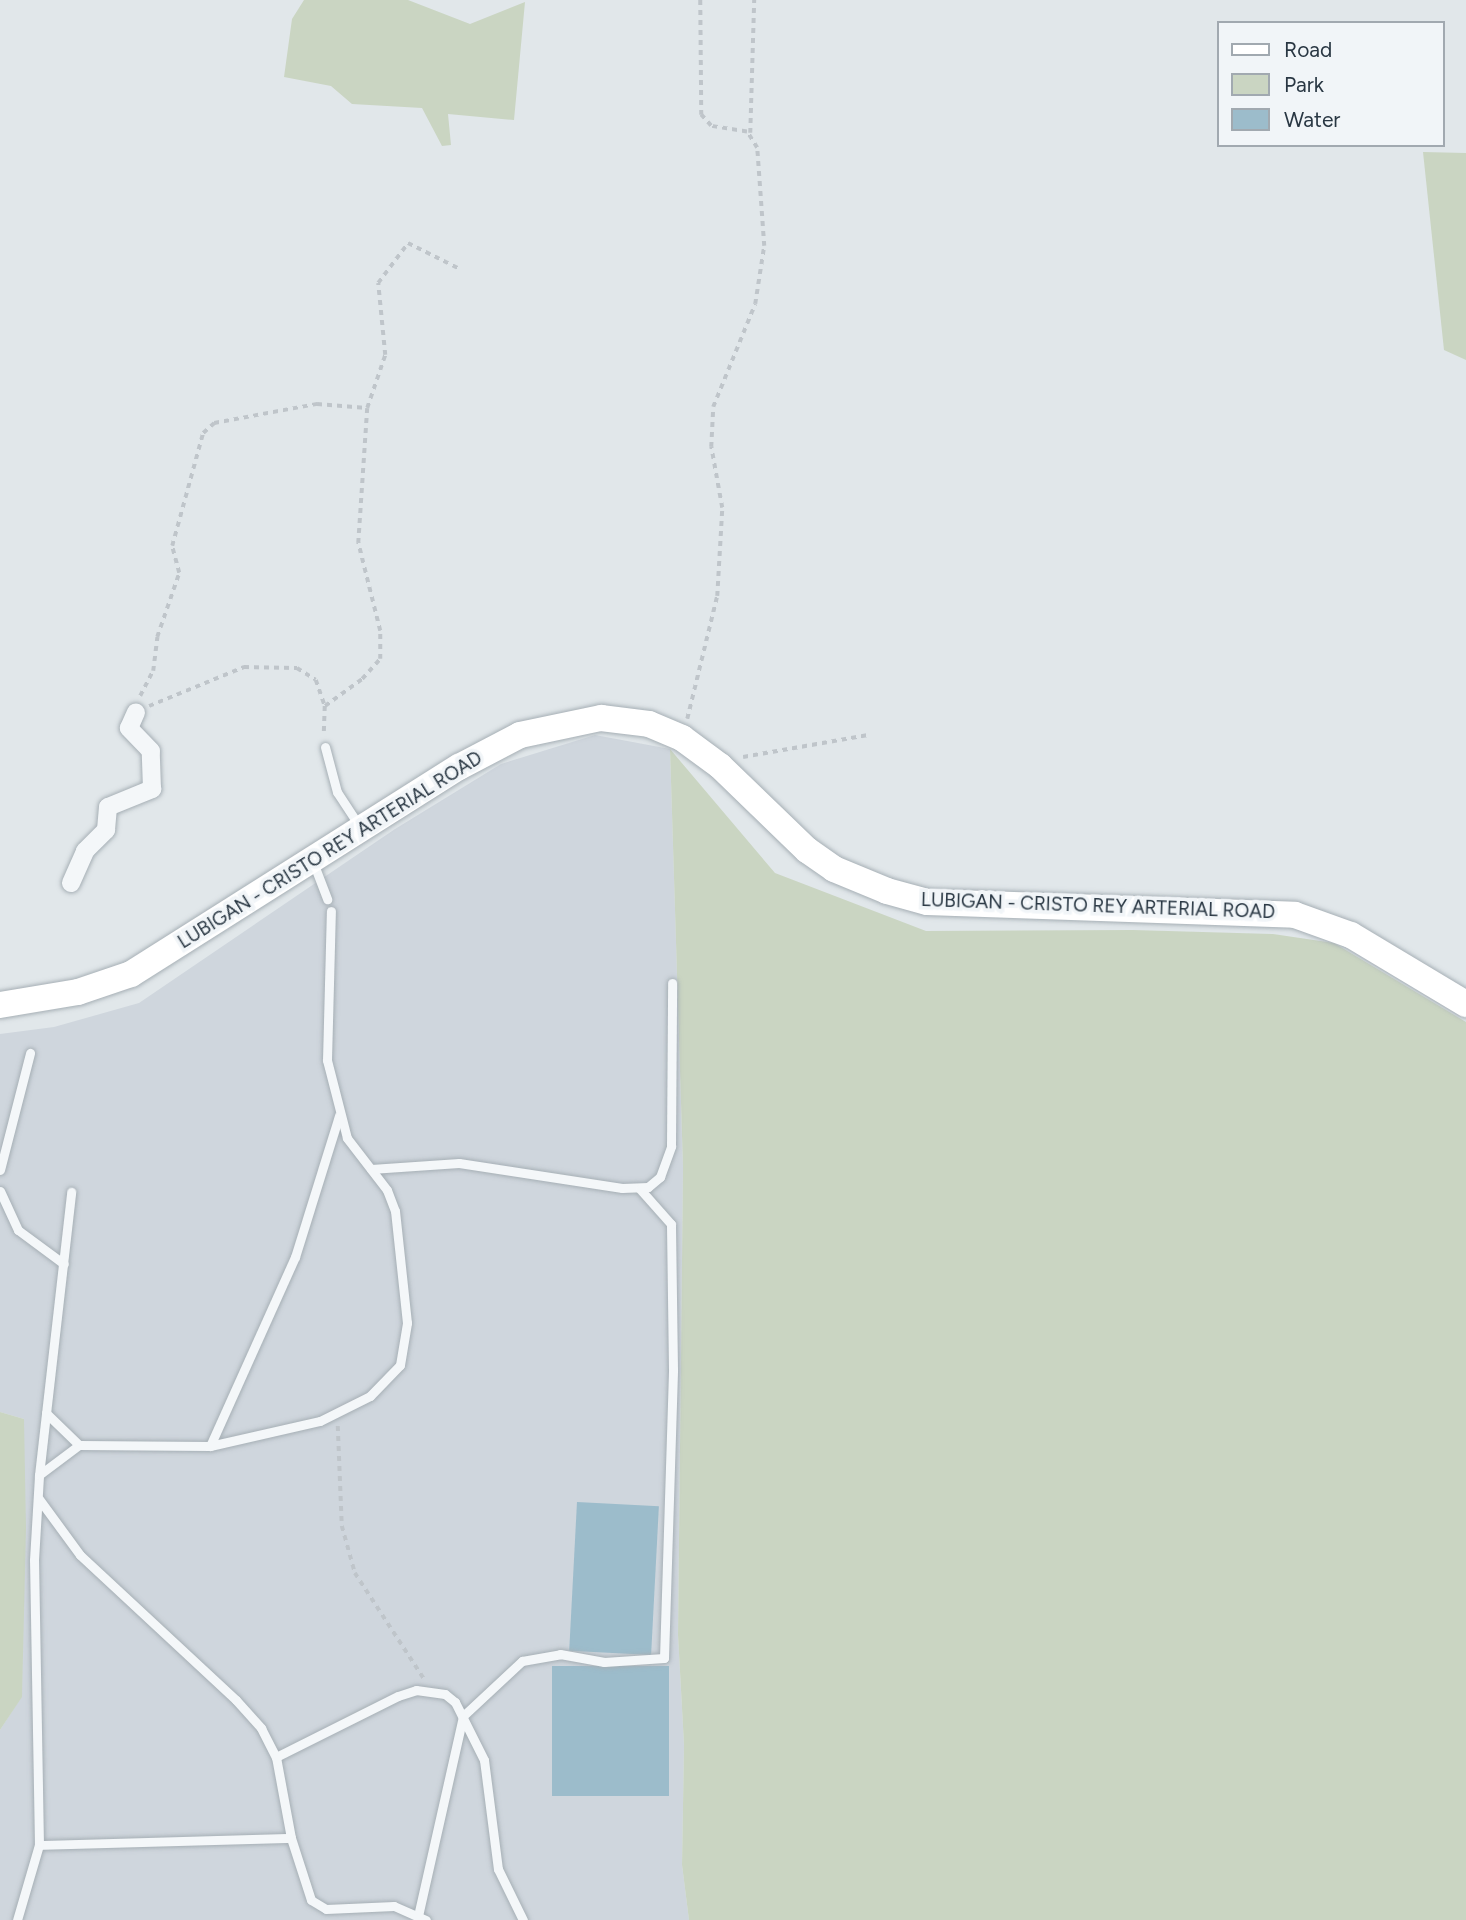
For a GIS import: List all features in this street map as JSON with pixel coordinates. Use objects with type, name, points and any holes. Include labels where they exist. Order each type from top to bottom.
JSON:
[{"type":"main road","name":"LUBIGAN - CRISTO REY ARTERIAL ROAD","points":[[0,1005],[78,992],[131,974],[459,766],[520,735],[561,723],[613,720],[649,724],[682,738],[713,761],[807,850],[834,869],[887,891],[927,902],[1295,915],[1351,935],[1466,1004]]},
{"type":"street","points":[[71,883],[85,851],[106,830],[108,807],[152,789],[151,751],[129,728],[136,712]]},
{"type":"lane","points":[[325,747],[337,792],[361,828]]},
{"type":"lane","points":[[312,860],[327,899]]},
{"type":"lane","points":[[39,1475],[79,1445],[210,1446],[338,1413],[390,1380],[406,1347],[395,1211],[387,1189],[347,1138],[339,1116],[327,1060],[331,911]]},
{"type":"lane","points":[[371,1169],[459,1163],[640,1189],[660,1177],[671,1146],[672,983]]},
{"type":"lane","points":[[0,1170],[30,1053]]},
{"type":"lane","points":[[210,1446],[295,1257],[339,1116]]},
{"type":"lane","points":[[38,1499],[80,1555],[236,1700],[276,1757],[291,1838],[316,1906],[394,1906],[422,1918],[463,1716],[522,1661],[560,1654],[604,1662],[664,1658],[673,1369],[671,1224],[640,1189]]},
{"type":"lane","points":[[0,1191],[19,1230],[64,1264]]},
{"type":"lane","points":[[17,1920],[39,1845],[33,1649],[39,1475],[71,1192]]},
{"type":"lane","points":[[46,1413],[79,1445]]},
{"type":"lane","points":[[276,1757],[398,1696],[430,1689],[456,1702],[489,1777],[498,1869],[523,1920]]},
{"type":"lane","points":[[39,1845],[291,1838]]},
{"type":"path","points":[[700,0],[701,115],[711,126],[732,127],[750,135]]},
{"type":"path","points":[[682,738],[717,596],[722,508],[711,447],[713,407],[755,304],[764,246],[762,186],[757,148],[750,135],[754,0]]},
{"type":"path","points":[[325,706],[362,679],[380,659],[380,631],[358,543],[367,408],[385,355],[378,283],[408,243],[460,269]]},
{"type":"path","points":[[136,712],[141,688],[153,671],[157,637],[172,601],[179,573],[174,535],[203,433],[214,423],[317,404],[367,408]]},
{"type":"path","points":[[136,712],[244,667],[298,668],[316,680],[325,706],[325,747]]},
{"type":"path","points":[[713,761],[868,735]]},
{"type":"path","points":[[338,1413],[342,1526],[355,1573],[430,1689]]},
{"type":"shaded area","points":[[595,735],[670,749],[683,1167],[678,1635],[684,1745],[682,1865],[689,1920],[0,1920],[0,1730],[22,1696],[24,1419],[0,1412],[0,1034],[54,1027],[139,1003],[395,829],[501,764]]},
{"type":"green space","points":[[304,0],[408,0],[470,24],[525,2],[514,120],[448,114],[451,145],[442,146],[422,108],[352,104],[331,86],[284,77],[292,19]]},
{"type":"green space","points":[[1423,152],[1466,153],[1466,360],[1444,350]]},
{"type":"green space","points":[[670,749],[775,873],[926,931],[1133,930],[1273,934],[1334,943],[1466,1022],[1466,1920],[689,1920],[682,1865],[684,1745],[678,1635],[683,1167]]},
{"type":"green space","points":[[0,1412],[24,1419],[26,1529],[22,1697],[0,1730]]},
{"type":"water","points":[[577,1502],[659,1506],[651,1655],[569,1651]]},
{"type":"water","points":[[552,1666],[669,1666],[669,1796],[552,1796]]}]
